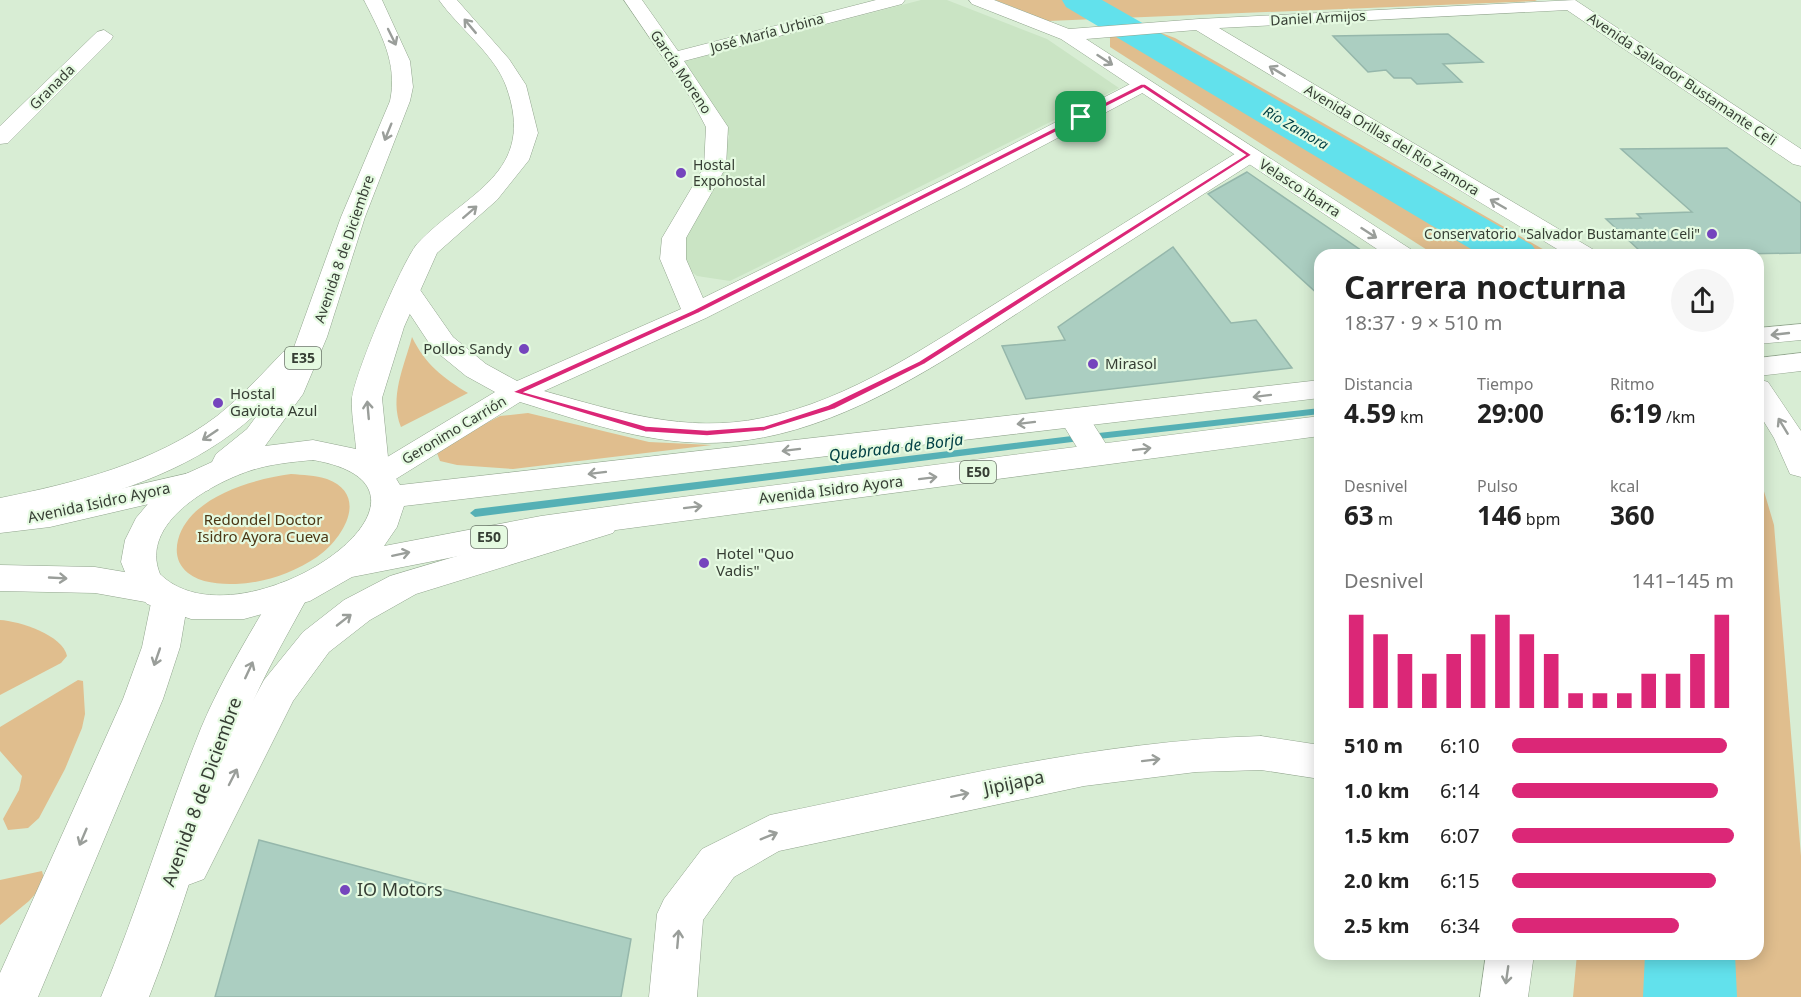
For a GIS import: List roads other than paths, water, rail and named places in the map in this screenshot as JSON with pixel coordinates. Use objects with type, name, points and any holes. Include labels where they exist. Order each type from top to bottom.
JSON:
[{"type":"main road","name":"Avenida 8 de Diciembre","points":[[205,478],[258,436],[276,413],[313,337],[353,217],[405,86],[404,67],[394,41],[373,0]]},
{"type":"main road","points":[[0,578],[95,580],[217,608],[254,604],[292,593],[344,566],[373,538],[387,510],[367,398],[390,327],[426,250],[489,195],[518,160],[527,133],[516,85],[502,63],[448,0]]},
{"type":"main road","name":"García Moreno","points":[[633,0],[700,97],[717,127],[715,167],[674,238],[673,259],[696,312]]},
{"type":"main road","name":"José María Urbina","points":[[672,58],[847,5],[896,0]]},
{"type":"main road","name":"Velasco Ibarra","points":[[978,0],[1066,34],[1394,249]]},
{"type":"main road","name":"Daniel Armijos","points":[[1066,34],[1566,2]]},
{"type":"main road","name":"Avenida Salvador Bustamante Celi","points":[[1566,2],[1801,159]]},
{"type":"main road","name":"Avenida Orillas del Rio Zamora","points":[[1199,24],[1575,249]]},
{"type":"main road","name":"Granada","points":[[0,138],[104,36]]},
{"type":"main road","name":"Geronimo Carrión","points":[[380,480],[516,392],[696,312],[957,182],[1143,85]]},
{"type":"main road","points":[[407,290],[443,343],[476,370],[516,392],[645,429],[707,433],[764,428],[831,407],[922,362],[1249,155]]},
{"type":"main road","points":[[1764,335],[1801,332]]},
{"type":"main road","points":[[0,509],[92,488],[156,464],[207,438],[243,411],[313,337]]},
{"type":"main road","points":[[1764,366],[1801,362]]},
{"type":"main road","points":[[380,480],[1074,418],[1314,390]]},
{"type":"main road","points":[[1764,397],[1790,438],[1801,467]]},
{"type":"main road","points":[[1074,418],[1097,455]]},
{"type":"main road","name":"Avenida Isidro Ayora","points":[[344,566],[541,528],[635,514],[1314,427]]},
{"type":"main road","name":"E35","points":[[162,595],[140,572],[139,549],[143,537],[158,513],[205,478],[253,458],[314,450],[348,455],[380,480]]},
{"type":"main road","name":"Avenida Isidro Ayora","points":[[0,521],[50,516],[205,478]]},
{"type":"main road","points":[[148,941],[278,691],[316,642],[357,610],[403,585],[635,514]]},
{"type":"main road","name":"Avenida 8 de Diciembre","points":[[125,997],[148,941],[222,727],[256,656],[292,593]]},
{"type":"main road","points":[[14,997],[143,699],[161,647],[162,595]]},
{"type":"main road","name":"Jipijapa","points":[[673,997],[680,914],[718,863],[770,834],[1083,769],[1196,754],[1261,753],[1314,761]]},
{"type":"main road","points":[[1504,997],[1509,960]]},
{"type":"waterway","name":"Río Zamora","points":[[1078,0],[1505,249]]},
{"type":"waterway","name":"Quebrada de Borja","points":[[475,513],[1072,439],[1314,412]]},
{"type":"waterway","name":"Río Zamora","points":[[1690,960],[1690,997]]},
{"type":"place","name":"Hostal Expohostal","points":[[681,173]]},
{"type":"place","name":"Conservatorio \"Salvador Bustamante Celi\"","points":[[1712,234]]},
{"type":"place","name":"Pollos Sandy","points":[[524,349]]},
{"type":"place","name":"Mirasol","points":[[1093,364]]},
{"type":"place","name":"Hostal Gaviota Azul","points":[[218,403]]},
{"type":"place","name":"Hotel \"Quo Vadis\"","points":[[704,563]]},
{"type":"place","name":"IO Motors","points":[[345,890]]},
{"type":"park label","name":"Redondel Doctor Isidro Ayora Cueva","points":[[263,528]]}]
